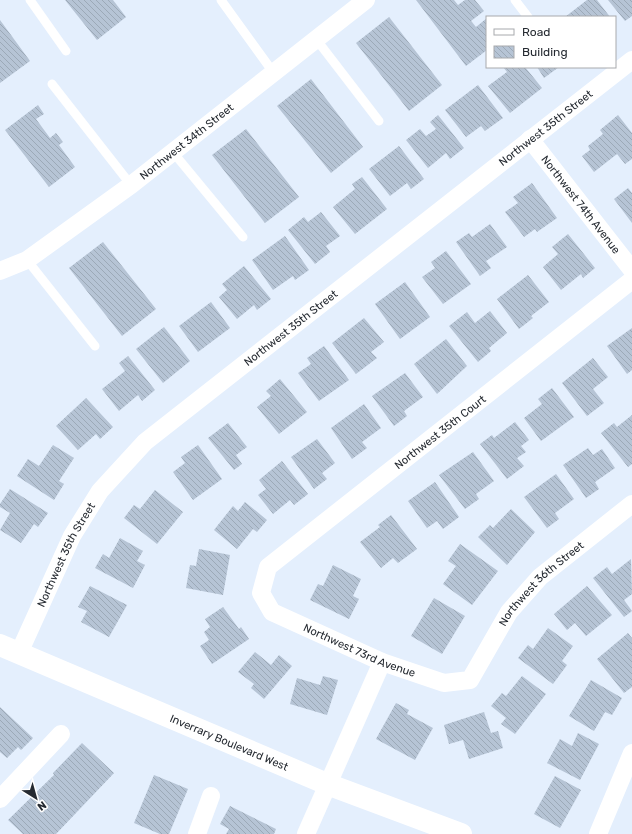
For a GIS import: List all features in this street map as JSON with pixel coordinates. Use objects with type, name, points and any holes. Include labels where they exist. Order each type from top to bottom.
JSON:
[{"type":"street","name":"Northwest 34th Street","points":[[0,271],[27,260],[131,185],[172,151],[366,0]]},
{"type":"street","name":"Northwest 35th Street","points":[[10,649],[72,536],[100,491],[145,442],[632,60]]},
{"type":"street","name":"Northwest 74th Avenue","points":[[530,139],[632,270]]},
{"type":"street","name":"Northwest 35th Court","points":[[261,593],[268,567],[632,280]]},
{"type":"street","name":"Northwest 36th Street","points":[[470,680],[510,612],[540,577],[632,504]]},
{"type":"street","name":"Northwest 73rd Avenue","points":[[261,593],[272,612],[382,662],[444,683],[470,680]]},
{"type":"street","name":"Inverrary Boulevard West","points":[[10,649],[327,784],[461,834]]},
{"type":"street","points":[[306,834],[382,662]]},
{"type":"street","points":[[0,798],[62,734]]},
{"type":"street","points":[[598,834],[631,760]]},
{"type":"street","points":[[197,834],[210,796]]},
{"type":"lane","points":[[30,0],[66,51]]},
{"type":"lane","points":[[221,0],[273,72]]},
{"type":"lane","points":[[515,0],[527,16]]},
{"type":"lane","points":[[316,39],[379,121]]},
{"type":"lane","points":[[52,84],[131,185]]},
{"type":"lane","points":[[172,151],[243,237]]},
{"type":"lane","points":[[27,260],[95,346]]},
{"type":"building","points":[[65,0],[113,0],[126,17],[97,40]]},
{"type":"building","points":[[416,0],[454,0],[458,5],[465,0],[475,0],[484,11],[471,21],[476,27],[486,19],[486,51],[466,66]]},
{"type":"building","points":[[587,0],[597,0],[609,16],[566,16]]},
{"type":"building","points":[[608,0],[632,0],[632,16],[625,21]]},
{"type":"building","points":[[389,17],[442,85],[409,111],[356,43]]},
{"type":"building","points":[[0,20],[30,61],[0,83]]},
{"type":"building","points":[[504,68],[526,68],[542,88],[510,113],[488,86],[507,72]]},
{"type":"building","points":[[538,68],[558,68],[544,78]]},
{"type":"building","points":[[311,79],[363,147],[331,173],[277,106]]},
{"type":"building","points":[[478,85],[503,118],[485,131],[481,126],[466,137],[445,110]]},
{"type":"building","points":[[38,105],[44,114],[36,119],[50,138],[56,133],[63,142],[59,145],[75,167],[49,187],[5,130]]},
{"type":"building","points":[[438,115],[464,148],[450,159],[446,153],[428,168],[406,140],[420,129],[426,136],[436,129],[430,122]]},
{"type":"building","points":[[618,115],[632,133],[632,159],[625,164],[617,154],[594,172],[582,156],[590,150],[588,146],[603,134],[600,130]]},
{"type":"building","points":[[246,129],[299,197],[265,223],[212,155]]},
{"type":"building","points":[[399,146],[424,179],[411,189],[407,183],[390,196],[369,169]]},
{"type":"building","points":[[362,177],[387,209],[355,234],[333,207],[355,189],[352,184]]},
{"type":"building","points":[[532,183],[557,218],[537,232],[535,229],[524,237],[505,212],[518,203],[513,197]]},
{"type":"building","points":[[628,188],[632,193],[632,223],[614,199]]},
{"type":"building","points":[[321,212],[340,236],[326,246],[330,252],[315,264],[288,230],[304,217],[308,222]]},
{"type":"building","points":[[490,224],[507,247],[486,261],[491,268],[480,276],[456,242],[469,233],[472,237]]},
{"type":"building","points":[[568,234],[595,268],[583,278],[581,274],[561,290],[543,267],[558,254],[552,247]]},
{"type":"building","points":[[285,236],[309,270],[295,280],[293,276],[273,290],[252,260]]},
{"type":"building","points":[[103,242],[156,309],[122,336],[69,268]]},
{"type":"building","points":[[446,251],[471,284],[443,304],[422,277],[435,268],[431,262]]},
{"type":"building","points":[[244,266],[271,299],[257,310],[254,305],[237,319],[219,297],[227,290],[222,284]]},
{"type":"building","points":[[528,275],[549,302],[531,316],[533,318],[519,329],[497,299]]},
{"type":"building","points":[[405,282],[430,317],[400,339],[375,304]]},
{"type":"building","points":[[211,302],[230,328],[198,352],[179,326]]},
{"type":"building","points":[[490,311],[507,333],[489,348],[491,351],[478,362],[449,326],[467,312],[475,323]]},
{"type":"building","points":[[364,318],[384,342],[371,352],[377,358],[356,374],[332,343]]},
{"type":"building","points":[[164,327],[190,361],[163,383],[136,349]]},
{"type":"building","points":[[632,328],[632,370],[627,374],[607,346]]},
{"type":"building","points":[[446,339],[467,366],[437,394],[414,364]]},
{"type":"building","points":[[324,346],[349,380],[319,401],[298,373],[311,364],[307,358]]},
{"type":"building","points":[[128,356],[155,390],[142,401],[138,395],[119,411],[102,389],[125,371],[119,363]]},
{"type":"building","points":[[593,358],[608,377],[593,389],[604,403],[587,416],[562,383]]},
{"type":"building","points":[[405,373],[423,397],[404,411],[407,416],[394,426],[372,396]]},
{"type":"building","points":[[280,379],[307,412],[279,434],[257,407],[271,396],[266,391]]},
{"type":"building","points":[[552,388],[574,417],[541,441],[524,418],[542,404],[538,399]]},
{"type":"building","points":[[86,398],[113,427],[100,439],[96,434],[78,450],[56,426]]},
{"type":"building","points":[[364,404],[381,428],[362,442],[367,448],[352,459],[331,428]]},
{"type":"building","points":[[632,415],[632,464],[628,467],[601,433],[614,423],[617,427]]},
{"type":"building","points":[[515,422],[529,440],[521,446],[526,452],[517,458],[524,466],[507,479],[480,444],[492,435],[494,438]]},
{"type":"building","points":[[228,423],[247,447],[236,455],[242,464],[234,470],[208,438]]},
{"type":"building","points":[[317,439],[335,463],[322,473],[327,479],[314,489],[291,457]]},
{"type":"building","points":[[53,445],[74,458],[59,481],[64,484],[54,500],[17,476],[28,459],[39,466]]},
{"type":"building","points":[[198,445],[222,479],[193,500],[173,472],[185,463],[181,457]]},
{"type":"building","points":[[588,448],[593,455],[602,449],[615,468],[595,482],[599,489],[586,498],[563,465]]},
{"type":"building","points":[[473,452],[494,481],[476,494],[479,499],[465,509],[439,475]]},
{"type":"building","points":[[282,461],[308,494],[294,505],[290,500],[273,514],[258,495],[266,489],[259,480]]},
{"type":"building","points":[[556,474],[574,499],[555,513],[559,519],[547,528],[524,497]]},
{"type":"building","points":[[435,482],[459,517],[443,529],[437,521],[427,528],[408,501]]},
{"type":"building","points":[[10,489],[48,513],[38,527],[34,524],[21,543],[0,530],[10,513],[0,507],[0,504]]},
{"type":"building","points":[[155,490],[183,512],[157,544],[124,518],[134,505],[140,509]]},
{"type":"building","points":[[245,502],[267,520],[257,532],[253,529],[237,549],[214,530],[233,506],[238,511]]},
{"type":"building","points":[[511,509],[535,532],[507,565],[478,537],[490,525],[493,528]]},
{"type":"building","points":[[391,515],[417,549],[398,563],[393,558],[381,568],[360,542],[380,527],[378,525]]},
{"type":"building","points":[[120,538],[143,551],[137,561],[145,565],[133,588],[95,568],[103,554],[109,558]]},
{"type":"building","points":[[460,544],[498,571],[472,605],[443,584],[456,566],[448,561]]},
{"type":"building","points":[[199,549],[230,555],[223,595],[186,588],[190,565],[196,566]]},
{"type":"building","points":[[631,559],[632,594],[624,600],[632,611],[624,617],[593,578],[607,567],[612,574]]},
{"type":"building","points":[[333,565],[361,579],[353,596],[359,599],[349,619],[310,600],[318,584],[323,586]]},
{"type":"building","points":[[90,586],[127,605],[109,637],[81,622],[87,611],[78,607]]},
{"type":"building","points":[[587,586],[612,615],[586,636],[575,623],[567,630],[554,614]]},
{"type":"building","points":[[434,598],[465,616],[442,654],[411,636]]},
{"type":"building","points":[[223,607],[239,629],[241,627],[249,639],[212,664],[200,646],[209,640],[204,632],[210,627],[205,619]]},
{"type":"building","points":[[548,628],[573,646],[562,661],[567,665],[553,684],[518,658],[528,645],[533,649]]},
{"type":"building","points":[[628,633],[632,638],[632,687],[624,693],[597,659]]},
{"type":"building","points":[[255,652],[271,665],[279,655],[292,666],[264,699],[251,688],[254,684],[238,672]]},
{"type":"building","points":[[323,676],[338,680],[327,715],[290,704],[297,678],[320,685]]},
{"type":"building","points":[[522,676],[546,694],[515,734],[501,724],[506,718],[491,706],[502,693],[506,696]]},
{"type":"building","points":[[591,680],[622,698],[612,715],[605,712],[594,731],[569,716]]},
{"type":"building","points":[[396,703],[409,710],[407,714],[433,728],[415,760],[376,739]]},
{"type":"building","points":[[0,707],[33,738],[21,750],[18,747],[7,758],[0,752]]},
{"type":"building","points":[[484,712],[491,733],[498,731],[503,748],[469,759],[463,740],[449,744],[444,725]]},
{"type":"building","points":[[578,733],[599,744],[580,780],[547,763],[560,739],[572,746]]},
{"type":"building","points":[[82,743],[114,773],[56,834],[23,834],[8,820],[54,775],[53,773]]},
{"type":"building","points":[[154,775],[188,789],[169,834],[160,834],[134,823]]},
{"type":"building","points":[[555,776],[581,790],[560,828],[534,814]]},
{"type":"building","points":[[230,806],[276,829],[274,834],[226,834],[229,829],[220,824]]}]
